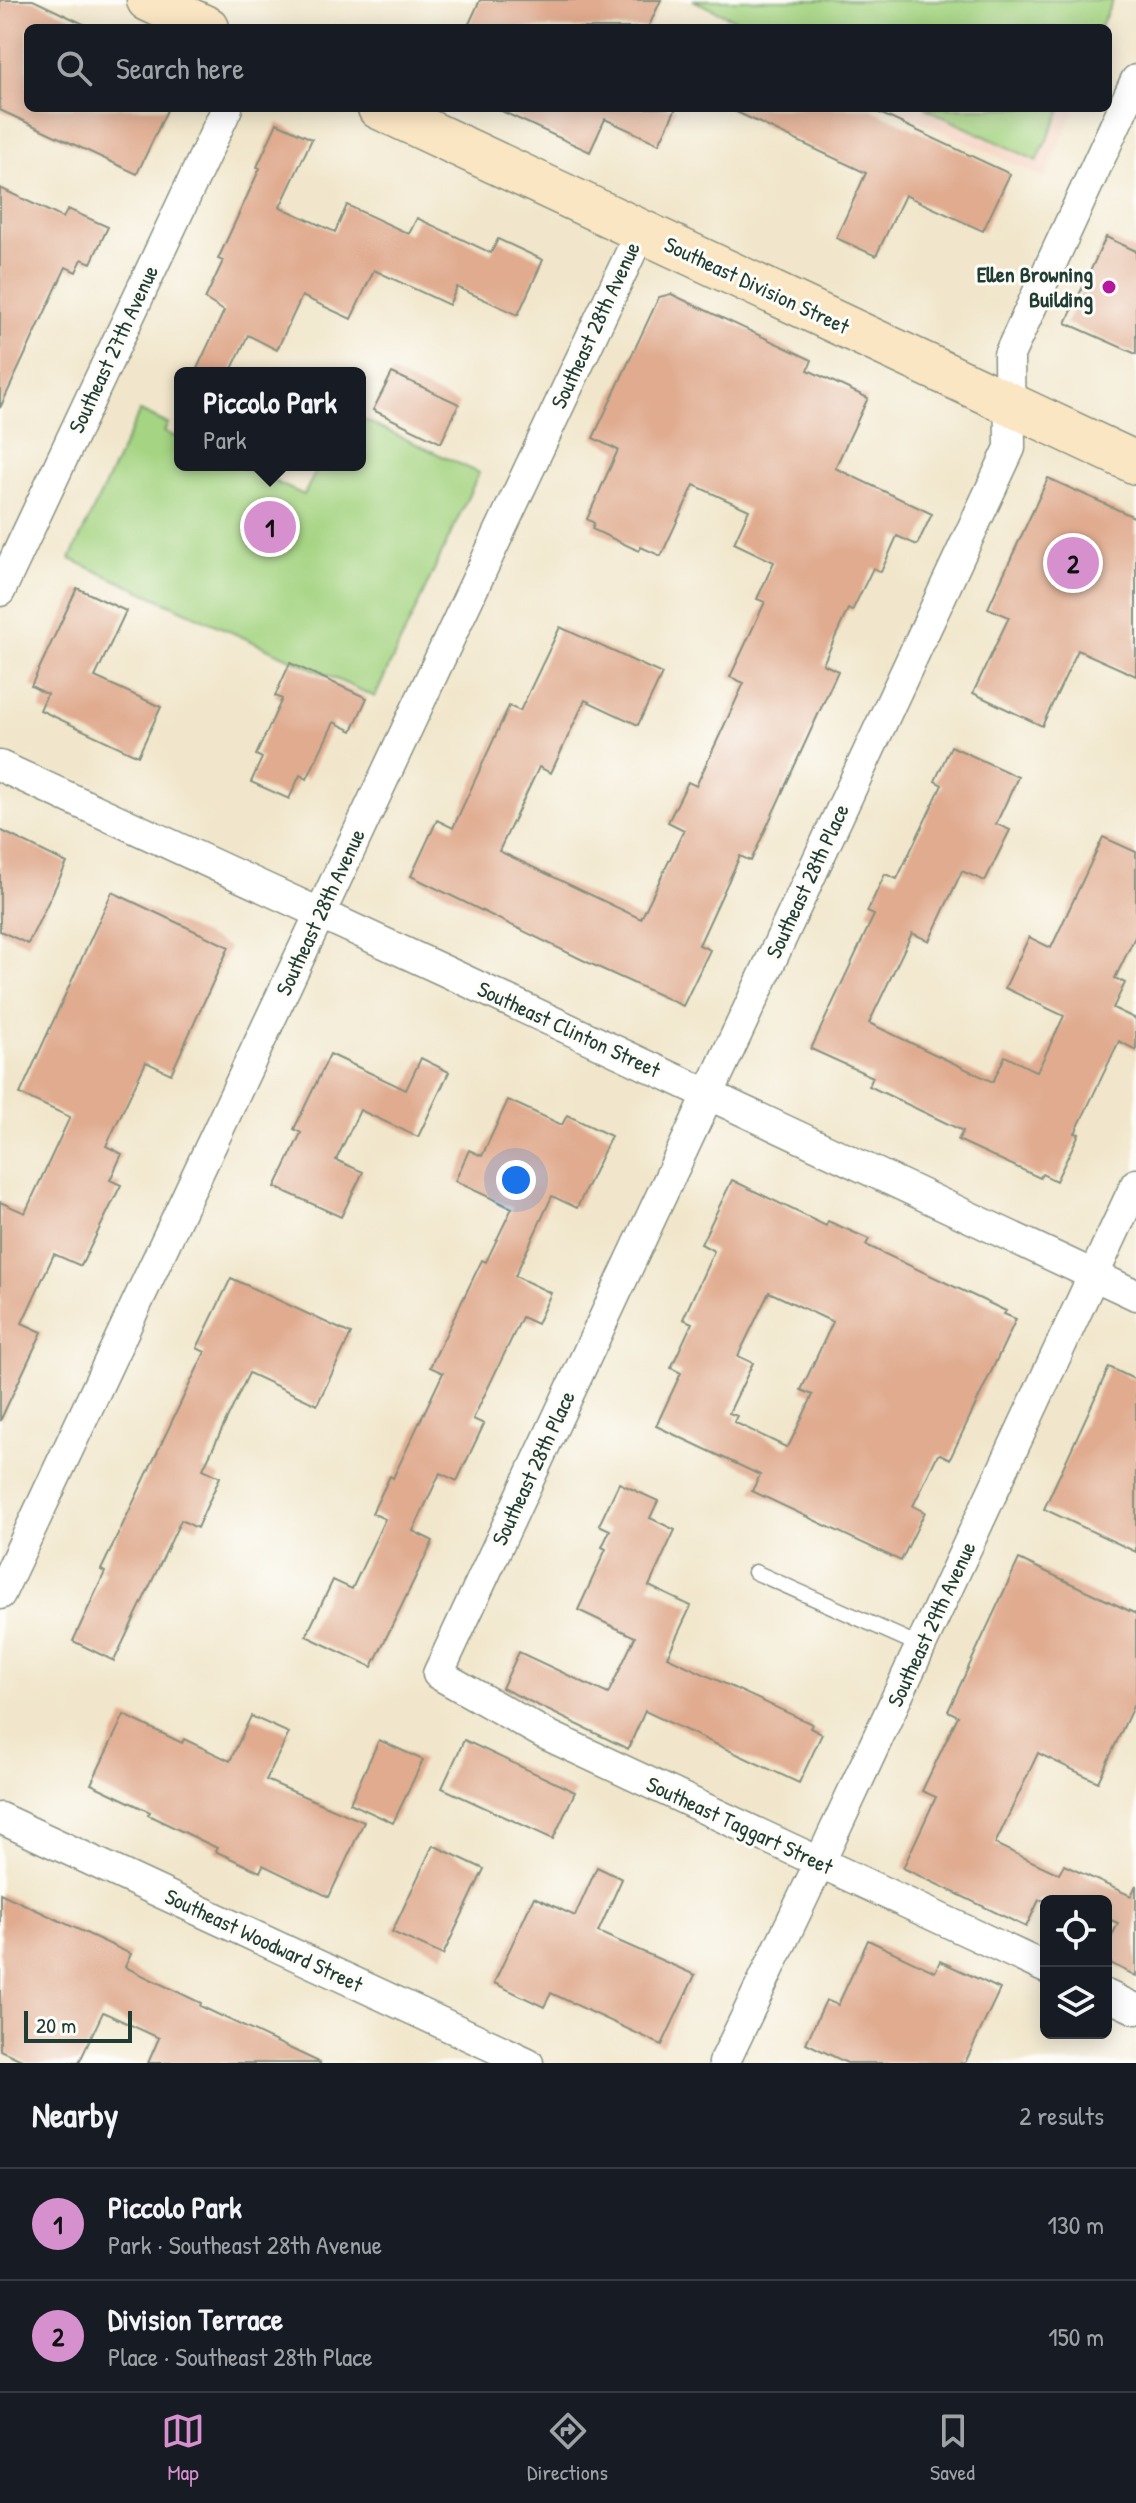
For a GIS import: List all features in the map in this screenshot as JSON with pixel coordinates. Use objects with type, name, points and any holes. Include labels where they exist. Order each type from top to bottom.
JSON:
[{"type":"main road","points":[[148,0],[199,24]]},
{"type":"main road","name":"Southeast Division Street","points":[[388,112],[1136,463]]},
{"type":"street","name":"Southeast 28th Place","points":[[438,1674],[1010,448],[1009,355],[1136,80]]},
{"type":"street","name":"Southeast 27th Avenue","points":[[0,591],[225,112]]},
{"type":"street","name":"Southeast 28th Avenue","points":[[0,1594],[497,531],[641,231]]},
{"type":"street","name":"Southeast Clinton Street","points":[[0,766],[1136,1295]]},
{"type":"street","name":"Southeast 29th Avenue","points":[[724,2063],[1136,1184]]},
{"type":"street","name":"Southeast Taggart Street","points":[[438,1674],[543,1733],[1044,1967]]},
{"type":"street","name":"Southeast Woodward Street","points":[[0,1818],[528,2063]]},
{"type":"street","points":[[1112,1998],[1136,2009]]},
{"type":"lane","points":[[755,1572],[921,1646]]},
{"type":"shaded area","points":[[900,112],[1074,112],[1044,178]]},
{"type":"green space","points":[[693,0],[1113,0],[1102,24],[744,24]]},
{"type":"green space","points":[[933,112],[1060,112],[1037,161]]},
{"type":"green space","points":[[140,411],[168,424],[164,432],[174,436],[174,471],[250,471],[304,495],[316,471],[366,471],[366,421],[479,473],[375,697],[70,559]]},
{"type":"building","points":[[0,0],[33,0],[84,24],[24,24],[24,112],[166,112],[137,174],[0,110]]},
{"type":"building","points":[[480,0],[661,0],[650,24],[469,24]]},
{"type":"building","points":[[504,112],[674,112],[659,144],[605,119],[590,152]]},
{"type":"building","points":[[736,112],[878,112],[1010,174],[983,231],[905,195],[876,256],[836,238],[866,173]]},
{"type":"building","points":[[277,123],[312,139],[280,207],[335,232],[347,205],[409,234],[417,218],[491,253],[498,239],[543,260],[518,315],[457,287],[449,305],[374,270],[351,319],[302,296],[277,350],[248,335],[233,367],[198,367],[224,311],[205,299],[223,261],[218,259],[260,168],[257,167]]},
{"type":"building","points":[[0,188],[63,218],[68,209],[108,227],[91,263],[82,259],[76,272],[66,267],[0,408]]},
{"type":"building","name":"Ellen Browning Building","points":[[1106,237],[1136,251],[1136,354],[1066,323]]},
{"type":"building","points":[[671,294],[812,360],[808,370],[868,398],[835,468],[932,514],[917,545],[897,536],[881,572],[873,568],[852,611],[848,609],[823,664],[838,671],[751,861],[740,856],[699,945],[710,950],[683,1006],[411,876],[437,820],[453,828],[509,706],[520,711],[560,627],[662,674],[638,725],[585,700],[551,773],[539,767],[499,851],[641,919],[684,830],[668,822],[688,782],[696,786],[744,683],[730,677],[765,602],[757,599],[774,562],[734,543],[749,510],[694,485],[661,556],[641,547],[639,551],[592,529],[594,523],[587,519],[618,450],[593,438],[659,297]]},
{"type":"building","points":[[392,373],[459,404],[441,443],[373,410]]},
{"type":"building","points":[[1048,478],[1136,518],[1136,676],[1078,650],[1042,726],[973,693],[1009,617],[988,608]]},
{"type":"building","points":[[77,588],[126,611],[95,677],[161,707],[138,756],[40,710],[47,694],[31,686]]},
{"type":"building","points":[[290,663],[367,698],[352,731],[334,722],[307,779],[300,775],[289,799],[251,782],[262,758],[256,755],[282,699],[275,696]]},
{"type":"building","points":[[951,746],[1018,777],[996,824],[1010,830],[985,881],[962,871],[929,941],[912,933],[869,1023],[993,1082],[1005,1056],[1037,1072],[1064,1016],[1005,988],[1029,937],[1051,948],[1103,837],[1136,852],[1136,935],[1115,978],[1125,983],[1113,1008],[1136,1019],[1136,1050],[1119,1041],[1056,1181],[1042,1174],[1040,1178],[958,1140],[963,1131],[869,1086],[873,1077],[811,1049],[874,915],[867,912],[885,874],[897,879],[942,785],[935,781]]},
{"type":"building","points":[[0,830],[67,863],[28,944],[0,931]]},
{"type":"building","points":[[112,892],[229,947],[171,1074],[146,1062],[106,1146],[122,1154],[110,1180],[121,1185],[81,1266],[54,1254],[22,1323],[42,1332],[0,1421],[0,1202],[25,1213],[70,1117],[20,1094]]},
{"type":"building","points":[[330,1054],[406,1090],[421,1058],[449,1072],[418,1137],[360,1110],[336,1160],[363,1172],[341,1217],[275,1187],[301,1133],[294,1129]]},
{"type":"building","points":[[508,1100],[562,1125],[567,1115],[611,1136],[577,1208],[552,1196],[515,1276],[551,1293],[537,1324],[522,1317],[473,1419],[484,1424],[457,1481],[440,1473],[413,1531],[433,1541],[372,1667],[306,1636],[333,1580],[352,1589],[385,1519],[372,1513],[390,1476],[393,1478],[443,1373],[430,1367],[482,1260],[486,1262],[512,1208],[455,1181],[469,1150],[482,1156]]},
{"type":"building","points":[[732,1180],[826,1226],[828,1221],[869,1239],[866,1245],[1006,1311],[1004,1314],[1016,1319],[950,1459],[940,1454],[937,1456],[913,1506],[925,1512],[901,1561],[752,1491],[760,1475],[656,1426],[681,1373],[671,1368],[692,1323],[683,1319],[714,1251],[701,1244]],"holes":[[[769,1292],[833,1322],[801,1390],[813,1395],[789,1445],[786,1447],[734,1422],[737,1416],[729,1413],[753,1363],[738,1356]]]},
{"type":"building","points":[[231,1278],[351,1334],[317,1405],[249,1373],[203,1469],[220,1477],[197,1528],[181,1520],[114,1661],[73,1641],[105,1572],[101,1570],[205,1352],[197,1348]]},
{"type":"building","points":[[1109,1367],[1136,1380],[1136,1552],[1044,1509]]},
{"type":"building","points":[[619,1483],[658,1501],[650,1518],[675,1530],[649,1586],[691,1606],[667,1657],[812,1724],[810,1728],[822,1734],[799,1783],[645,1711],[628,1749],[502,1688],[519,1652],[608,1694],[635,1637],[578,1610],[606,1549],[602,1547],[610,1530],[599,1525]]},
{"type":"building","points":[[1019,1559],[1136,1614],[1136,1700],[1098,1782],[1038,1753],[995,1844],[1059,1874],[1064,1865],[1131,1896],[1136,1885],[1136,1976],[1112,1964],[1112,1936],[1118,1923],[1112,1920],[1112,1895],[1040,1895],[1026,1927],[903,1868],[936,1797],[922,1791],[958,1716],[948,1711]]},
{"type":"building","points":[[124,1715],[182,1743],[184,1739],[230,1761],[251,1716],[289,1733],[266,1780],[364,1822],[329,1897],[263,1865],[260,1872],[215,1851],[217,1848],[91,1784]]},
{"type":"building","points":[[379,1740],[423,1760],[393,1823],[350,1803]]},
{"type":"building","points":[[464,1740],[575,1792],[553,1839],[442,1788]]},
{"type":"building","points":[[433,1845],[484,1869],[443,1955],[392,1932]]},
{"type":"building","points":[[597,1867],[622,1879],[598,1932],[695,1975],[662,2045],[551,1993],[544,2007],[494,1983],[534,1897],[575,1916]]},
{"type":"building","points":[[0,1893],[131,1954],[125,1967],[321,2063],[148,2063],[159,2038],[103,2012],[79,2063],[28,2063],[0,2050]]},
{"type":"building","points":[[868,1940],[935,1972],[940,1961],[1000,1989],[965,2063],[847,2063],[806,2043],[826,2000],[838,2005]]},
{"type":"place","name":"Ellen Browning Building","points":[[1109,287]]},
{"type":"place","name":"Piccolo Park","points":[[270,527]]},
{"type":"place","name":"Division Terrace","points":[[1073,563]]}]
